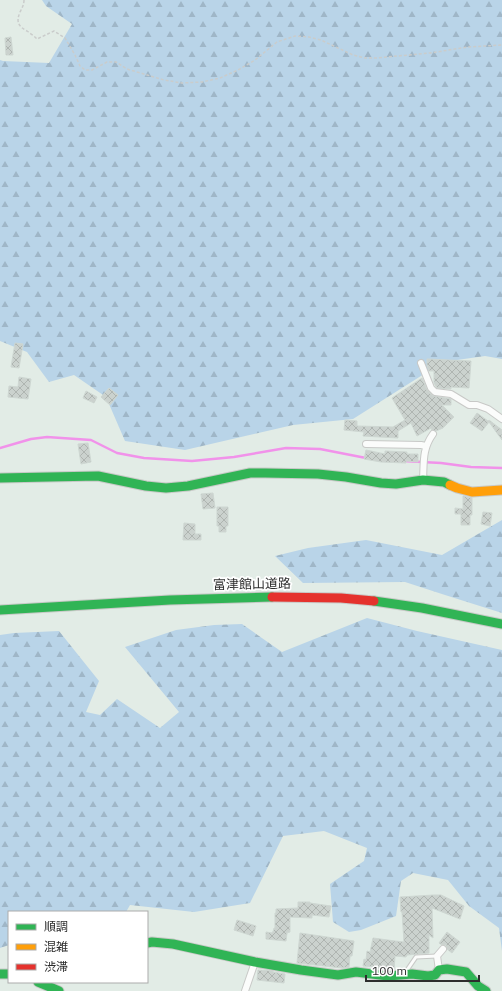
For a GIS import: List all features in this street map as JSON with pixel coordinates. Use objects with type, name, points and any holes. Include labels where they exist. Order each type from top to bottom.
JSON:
[{"type":"main road","points":[[0,478],[98,476],[146,486],[166,488],[188,486],[250,474],[318,474],[346,476],[381,483],[396,484],[423,480],[444,482],[472,492],[502,490]]},
{"type":"main road","name":"富津館山道路","points":[[0,610],[201,598],[288,596],[342,598],[406,605],[464,615],[502,624]]},
{"type":"main road","points":[[148,943],[173,944],[255,962],[338,975],[356,972],[388,976],[404,974],[428,976],[435,975],[440,970],[447,969],[466,972],[478,986],[486,991]]},
{"type":"main road","points":[[40,983],[59,991]]},
{"type":"street","points":[[420,363],[431,388],[435,392],[451,394],[469,405],[477,405],[488,409],[502,419]]},
{"type":"street","points":[[423,480],[425,449],[428,440],[433,434]]},
{"type":"street","points":[[366,444],[426,446]]},
{"type":"street","points":[[440,970],[437,956],[443,949]]},
{"type":"street","points":[[245,991],[255,962]]},
{"type":"lane","points":[[404,974],[416,957],[437,956]]},
{"type":"path","points":[[24,0],[19,16],[19,24],[21,29],[37,38],[54,31],[65,38],[80,66],[85,70],[92,70],[107,62],[116,62],[127,69],[164,80],[182,83],[202,82],[220,78],[255,60],[277,42],[295,36],[309,36],[364,58],[384,58],[468,47],[502,45]]},
{"type":"green space","points":[[42,0],[502,0],[502,359],[485,356],[443,362],[353,419],[293,425],[185,450],[125,441],[106,397],[74,375],[49,382],[27,352],[0,341],[0,60],[49,63],[72,24],[46,6]]},
{"type":"green space","points":[[502,520],[502,613],[405,582],[303,583],[275,556],[308,548],[366,540],[442,555]]},
{"type":"green space","points":[[367,618],[502,650],[502,951],[499,928],[469,906],[448,880],[413,873],[401,881],[396,916],[361,930],[349,932],[333,922],[330,884],[364,861],[367,848],[324,831],[283,836],[250,903],[194,912],[130,905],[127,911],[8,911],[8,945],[0,948],[0,635],[59,631],[99,681],[86,712],[100,715],[117,699],[160,728],[179,712],[125,647],[176,630],[214,625],[242,624],[282,652]]},
{"type":"building","points":[[11,37],[13,55],[6,55],[5,38]]},
{"type":"building","points":[[15,343],[23,344],[19,368],[11,367]]},
{"type":"building","points":[[427,359],[471,361],[469,388],[437,388],[434,383],[434,371],[429,371]]},
{"type":"building","points":[[19,377],[31,379],[28,399],[8,397],[9,386],[18,387]]},
{"type":"building","points":[[422,378],[427,390],[432,395],[451,399],[451,405],[442,405],[454,417],[443,428],[436,431],[432,430],[431,428],[417,436],[411,423],[398,431],[398,438],[363,436],[364,432],[344,430],[345,420],[357,421],[357,426],[393,427],[405,420],[392,398]]},
{"type":"building","points":[[109,388],[118,395],[110,405],[101,397]]},
{"type":"building","points":[[86,391],[97,397],[94,403],[83,398]]},
{"type":"building","points":[[477,413],[502,430],[502,440],[489,422],[482,431],[470,423]]},
{"type":"building","points":[[88,443],[91,462],[81,464],[78,444]]},
{"type":"building","points":[[366,450],[385,454],[385,451],[418,454],[418,462],[381,462],[364,459]]},
{"type":"building","points":[[213,493],[215,508],[203,509],[201,494]]},
{"type":"building","points":[[463,496],[472,498],[472,515],[470,515],[470,525],[461,525],[461,514],[455,514],[455,508],[463,509]]},
{"type":"building","points":[[217,507],[228,507],[228,526],[226,526],[226,532],[219,532],[219,526],[217,526]]},
{"type":"building","points":[[483,512],[492,513],[490,526],[481,524]]},
{"type":"building","points":[[184,523],[195,524],[195,534],[201,534],[201,540],[183,540]]},
{"type":"building","points":[[441,895],[464,906],[460,919],[432,908],[433,938],[429,935],[429,953],[407,955],[406,957],[395,956],[394,970],[363,966],[364,959],[366,960],[367,951],[370,952],[373,938],[404,942],[400,897]]},
{"type":"building","points":[[298,902],[310,902],[331,906],[329,917],[312,915],[312,918],[290,917],[290,932],[287,933],[286,941],[266,939],[266,932],[272,933],[275,928],[276,909],[298,908]]},
{"type":"building","points":[[237,920],[256,926],[253,936],[234,930]]},
{"type":"building","points":[[447,932],[460,942],[452,953],[447,949],[446,945],[439,943]]},
{"type":"building","points":[[300,933],[354,941],[349,967],[342,968],[297,963]]},
{"type":"building","points":[[258,970],[273,971],[285,974],[284,983],[257,980]]},
{"type":"waterway","points":[[0,448],[31,439],[47,437],[91,440],[117,453],[144,458],[192,461],[234,457],[286,448],[320,449],[366,458]]},
{"type":"waterway","points":[[403,461],[502,468]]},
{"type":"traffic: fast","points":[[0,478],[98,476],[146,486],[166,488],[188,486],[250,473],[265,473],[318,474],[396,484],[423,480],[444,482],[450,485]]},
{"type":"traffic: fast","points":[[0,610],[170,600],[272,597]]},
{"type":"traffic: fast","points":[[374,601],[422,608],[502,624]]},
{"type":"traffic: fast","points":[[148,943],[173,944],[255,962],[338,975],[356,972],[388,976],[412,974],[428,976],[435,975],[439,970],[447,969],[466,972],[478,986],[486,991]]},
{"type":"traffic: fast","points":[[0,974],[8,974]]},
{"type":"traffic: fast","points":[[40,983],[59,991]]},
{"type":"traffic: slow","points":[[450,485],[472,492],[502,490]]},
{"type":"traffic: jam","points":[[272,597],[341,598],[374,601]]}]
